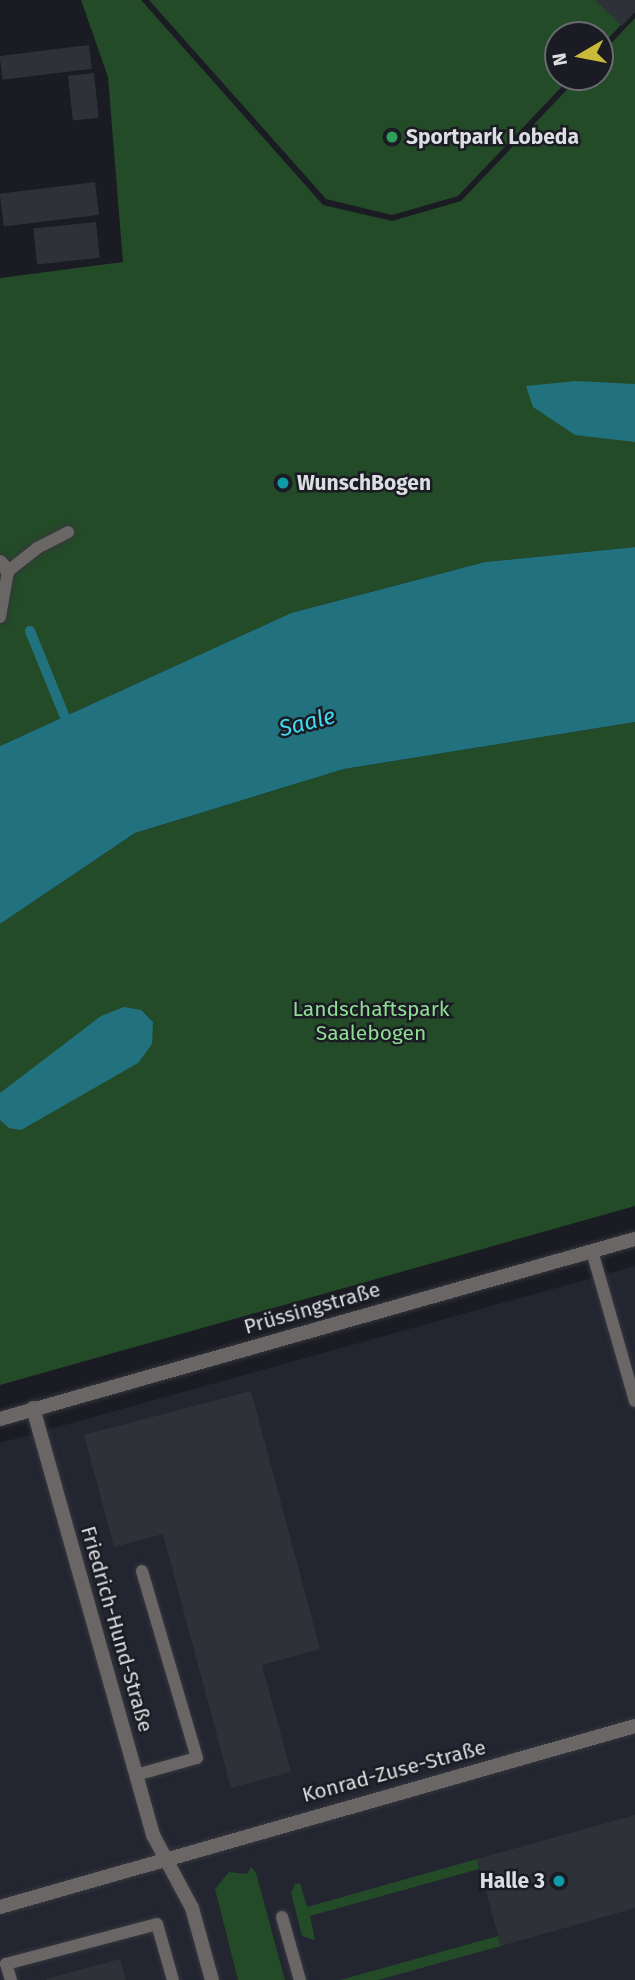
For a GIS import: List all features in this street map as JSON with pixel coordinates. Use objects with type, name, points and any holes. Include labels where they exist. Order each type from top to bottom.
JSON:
[{"type":"street","name":"Prüssingstraße","points":[[0,1419],[635,1239]]},
{"type":"street","name":"Friedrich-Hund-Straße","points":[[33,1408],[153,1835],[191,1908],[212,1980]]},
{"type":"street","name":"Konrad-Zuse-Straße","points":[[166,1858],[635,1726]]},
{"type":"street","points":[[0,1907],[166,1858]]},
{"type":"lane","points":[[0,617],[4,566],[68,532]]},
{"type":"lane","points":[[592,1251],[635,1401]]},
{"type":"lane","points":[[136,1774],[197,1758],[142,1571]]},
{"type":"lane","points":[[282,1917],[300,1980]]},
{"type":"lane","points":[[11,1980],[6,1964],[157,1924],[173,1980]]},
{"type":"shaded area","points":[[635,1266],[635,1980],[0,1980],[0,1443]]},
{"type":"green space","points":[[81,0],[141,0],[323,205],[392,221],[461,201],[566,91],[614,91],[614,40],[635,18],[635,547],[485,562],[291,613],[0,746],[0,278],[123,262],[108,77]]},
{"type":"green space","name":"Sportpark Lobeda","points":[[149,0],[635,0],[635,10],[614,32],[614,21],[544,21],[544,91],[558,91],[458,196],[392,215],[326,199]]},
{"type":"green space","name":"Landschaftspark Saalebogen","points":[[635,722],[635,1206],[0,1385],[0,924],[135,833],[344,769]]},
{"type":"green space","points":[[477,1859],[479,1869],[310,1916],[315,1940],[302,1936],[291,1893],[295,1884],[300,1883],[307,1907]]},
{"type":"green space","points":[[251,1867],[256,1873],[285,1980],[238,1980],[215,1889],[229,1872],[247,1874]]},
{"type":"green space","points":[[498,1936],[501,1946],[378,1980],[340,1980]]},
{"type":"water","points":[[576,381],[635,384],[635,442],[575,435],[533,407],[526,386]]},
{"type":"water","name":"Saale","points":[[635,547],[635,722],[344,769],[135,833],[0,924],[0,746],[291,613],[485,562]]},
{"type":"water","points":[[124,1007],[141,1010],[153,1022],[152,1044],[138,1063],[21,1130],[9,1128],[0,1120],[0,1093],[101,1016]]},
{"type":"building","points":[[595,0],[635,0],[635,12],[622,26]]},
{"type":"building","points":[[89,45],[92,69],[3,80],[0,56]]},
{"type":"building","points":[[94,73],[99,118],[73,120],[68,76]]},
{"type":"building","points":[[95,182],[99,215],[4,226],[0,194]]},
{"type":"building","points":[[96,222],[100,258],[37,264],[33,229]]},
{"type":"building","points":[[251,1391],[320,1649],[262,1665],[291,1772],[231,1788],[163,1534],[114,1547],[84,1435]]},
{"type":"building","name":"Halle 3","points":[[635,1815],[635,1908],[501,1946],[477,1859]]},
{"type":"building","points":[[120,1959],[126,1980],[46,1980],[46,1979]]},
{"type":"waterway","points":[[30,631],[69,727]]},
{"type":"place","name":"Sportpark Lobeda","points":[[392,137]]},
{"type":"place","name":"WunschBogen","points":[[283,483]]},
{"type":"place","name":"Halle 3","points":[[559,1881]]}]
